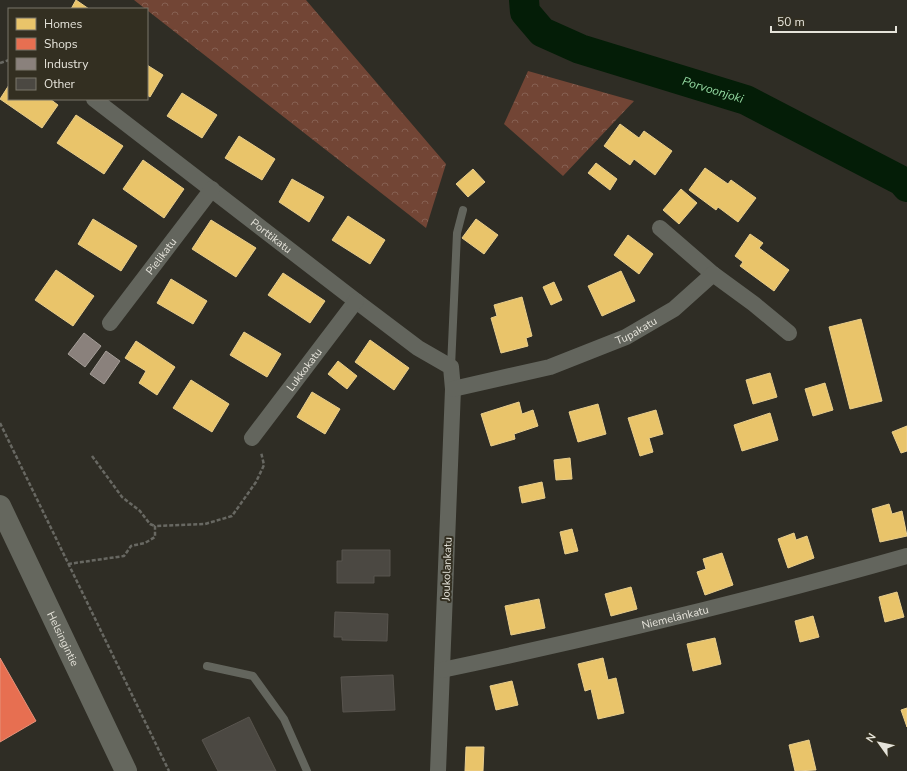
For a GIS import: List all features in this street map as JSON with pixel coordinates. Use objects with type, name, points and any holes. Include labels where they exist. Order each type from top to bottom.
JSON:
[{"type":"main road","name":"Helsingintie","points":[[0,506],[126,771]]},
{"type":"street","name":"Porttikatu","points":[[95,100],[418,348],[451,367]]},
{"type":"street","name":"Pielikatu","points":[[110,323],[212,189]]},
{"type":"street","points":[[660,228],[713,274],[754,304],[789,333]]},
{"type":"street","name":"Tupakatu","points":[[453,389],[550,367],[626,337],[674,309],[713,274]]},
{"type":"street","name":"Lukkokatu","points":[[252,438],[356,301]]},
{"type":"street","name":"Joukolankatu","points":[[438,771],[453,389],[451,367]]},
{"type":"street","name":"Niemelänkatu","points":[[442,670],[654,623],[766,596],[907,556]]},
{"type":"lane","points":[[451,367],[457,233],[463,210]]},
{"type":"lane","points":[[207,666],[253,676],[284,719],[307,771]]},
{"type":"path","points":[[0,423],[169,771]]},
{"type":"path","points":[[92,456],[122,496],[140,510],[150,524],[155,526],[205,524],[232,516],[256,482],[264,465],[263,455],[252,438]]},
{"type":"path","points":[[68,564],[124,556],[131,546],[145,543],[155,538],[155,526]]},
{"type":"green space","points":[[134,0],[306,0],[446,164],[426,228],[148,11],[148,8],[144,8]]},
{"type":"green space","points":[[528,71],[634,101],[563,176],[504,124]]},
{"type":"building: Homes","points":[[76,0],[88,8],[72,8]]},
{"type":"building: Homes","points":[[148,66],[163,75],[150,97],[148,96]]},
{"type":"building: Homes","points":[[8,87],[8,100],[51,100],[58,105],[42,128],[0,99]]},
{"type":"building: Homes","points":[[182,93],[217,115],[202,138],[167,116]]},
{"type":"building: Homes","points":[[76,115],[123,146],[104,174],[57,143]]},
{"type":"building: Homes","points":[[620,124],[639,138],[644,131],[672,151],[655,175],[634,159],[630,165],[604,146]]},
{"type":"building: Homes","points":[[239,136],[275,159],[262,180],[225,158]]},
{"type":"building: Homes","points":[[143,160],[184,189],[164,218],[123,189]]},
{"type":"building: Homes","points":[[596,163],[617,179],[610,190],[588,173]]},
{"type":"building: Homes","points":[[705,168],[728,184],[731,180],[756,198],[738,222],[718,207],[716,210],[689,190]]},
{"type":"building: Homes","points":[[473,169],[485,182],[468,197],[456,184]]},
{"type":"building: Homes","points":[[292,179],[324,197],[309,222],[279,202]]},
{"type":"building: Homes","points":[[681,189],[697,203],[679,224],[663,210]]},
{"type":"building: Homes","points":[[348,216],[385,240],[370,264],[332,240]]},
{"type":"building: Homes","points":[[93,219],[137,246],[121,271],[78,244]]},
{"type":"building: Homes","points":[[476,219],[498,235],[484,254],[462,238]]},
{"type":"building: Homes","points":[[211,220],[256,248],[236,277],[192,249]]},
{"type":"building: Homes","points":[[750,234],[763,243],[759,248],[789,270],[774,291],[740,266],[743,262],[735,256]]},
{"type":"building: Homes","points":[[628,235],[653,254],[639,274],[614,255]]},
{"type":"building: Homes","points":[[56,270],[94,296],[73,326],[35,300]]},
{"type":"building: Homes","points":[[621,271],[635,301],[602,316],[588,286]]},
{"type":"building: Homes","points":[[283,273],[325,301],[310,323],[268,295]]},
{"type":"building: Homes","points":[[171,279],[207,301],[193,324],[157,303]]},
{"type":"building: Homes","points":[[554,282],[562,300],[551,305],[543,287]]},
{"type":"building: Homes","points":[[522,297],[532,336],[526,338],[528,346],[501,353],[491,318],[497,316],[494,305]]},
{"type":"building: Homes","points":[[861,319],[882,401],[850,409],[829,327]]},
{"type":"building: Homes","points":[[244,332],[281,354],[267,377],[230,355]]},
{"type":"building: Homes","points":[[370,340],[409,368],[394,390],[355,362]]},
{"type":"building: Homes","points":[[136,341],[175,367],[157,395],[139,383],[146,371],[125,358]]},
{"type":"building: Homes","points":[[338,361],[357,376],[347,389],[328,374]]},
{"type":"building: Homes","points":[[770,373],[777,397],[753,404],[746,380]]},
{"type":"building: Homes","points":[[191,380],[229,404],[212,432],[173,408]]},
{"type":"building: Homes","points":[[825,383],[833,410],[813,416],[805,389]]},
{"type":"building: Homes","points":[[312,392],[340,409],[325,434],[297,417]]},
{"type":"building: Homes","points":[[519,402],[522,414],[533,410],[538,426],[514,434],[515,439],[491,446],[481,414]]},
{"type":"building: Homes","points":[[598,404],[606,434],[578,442],[569,412]]},
{"type":"building: Homes","points":[[656,410],[663,434],[649,438],[653,452],[640,456],[628,418]]},
{"type":"building: Homes","points":[[770,413],[778,440],[742,451],[734,425]]},
{"type":"building: Homes","points":[[907,426],[907,451],[901,453],[892,432]]},
{"type":"building: Homes","points":[[570,458],[572,479],[556,480],[554,460]]},
{"type":"building: Homes","points":[[542,482],[545,498],[522,503],[519,487]]},
{"type":"building: Homes","points":[[889,504],[892,514],[902,511],[907,536],[880,542],[872,509]]},
{"type":"building: Homes","points":[[572,529],[578,551],[565,554],[560,532]]},
{"type":"building: Homes","points":[[794,533],[796,540],[807,536],[814,558],[788,568],[778,539]]},
{"type":"building: Homes","points":[[722,553],[733,585],[705,595],[697,572],[706,569],[703,559]]},
{"type":"building: Homes","points":[[631,587],[637,609],[611,616],[605,594]]},
{"type":"building: Homes","points":[[897,592],[904,617],[885,622],[879,597]]},
{"type":"building: Homes","points":[[539,599],[545,628],[511,635],[505,606]]},
{"type":"building: Homes","points":[[813,616],[819,637],[800,642],[795,621]]},
{"type":"building: Homes","points":[[715,638],[721,664],[693,671],[687,644]]},
{"type":"building: Homes","points":[[603,658],[608,680],[616,678],[624,713],[598,719],[591,689],[585,691],[578,664]]},
{"type":"building: Homes","points":[[512,681],[518,705],[496,710],[490,686]]},
{"type":"building: Homes","points":[[907,708],[907,727],[901,710]]},
{"type":"building: Homes","points":[[809,740],[816,770],[795,771],[789,745]]},
{"type":"building: Homes","points":[[466,747],[484,747],[483,771],[465,771]]},
{"type":"building: Shops","points":[[0,658],[36,721],[0,742]]},
{"type":"building: Industry","points":[[84,333],[101,346],[85,367],[68,354]]},
{"type":"building: Industry","points":[[106,351],[120,361],[104,384],[90,374]]},
{"type":"building: Other","points":[[342,550],[390,550],[390,576],[374,576],[374,583],[337,583],[337,561],[342,561]]},
{"type":"building: Other","points":[[335,612],[388,614],[387,641],[342,640],[342,637],[334,637]]},
{"type":"building: Other","points":[[393,675],[395,710],[343,712],[341,677]]},
{"type":"building: Other","points":[[249,717],[276,771],[218,771],[202,740]]},
{"type":"waterway","name":"Porvoonjoki","points":[[524,0],[525,12],[542,32],[580,49],[746,100],[902,181],[907,187]]}]
